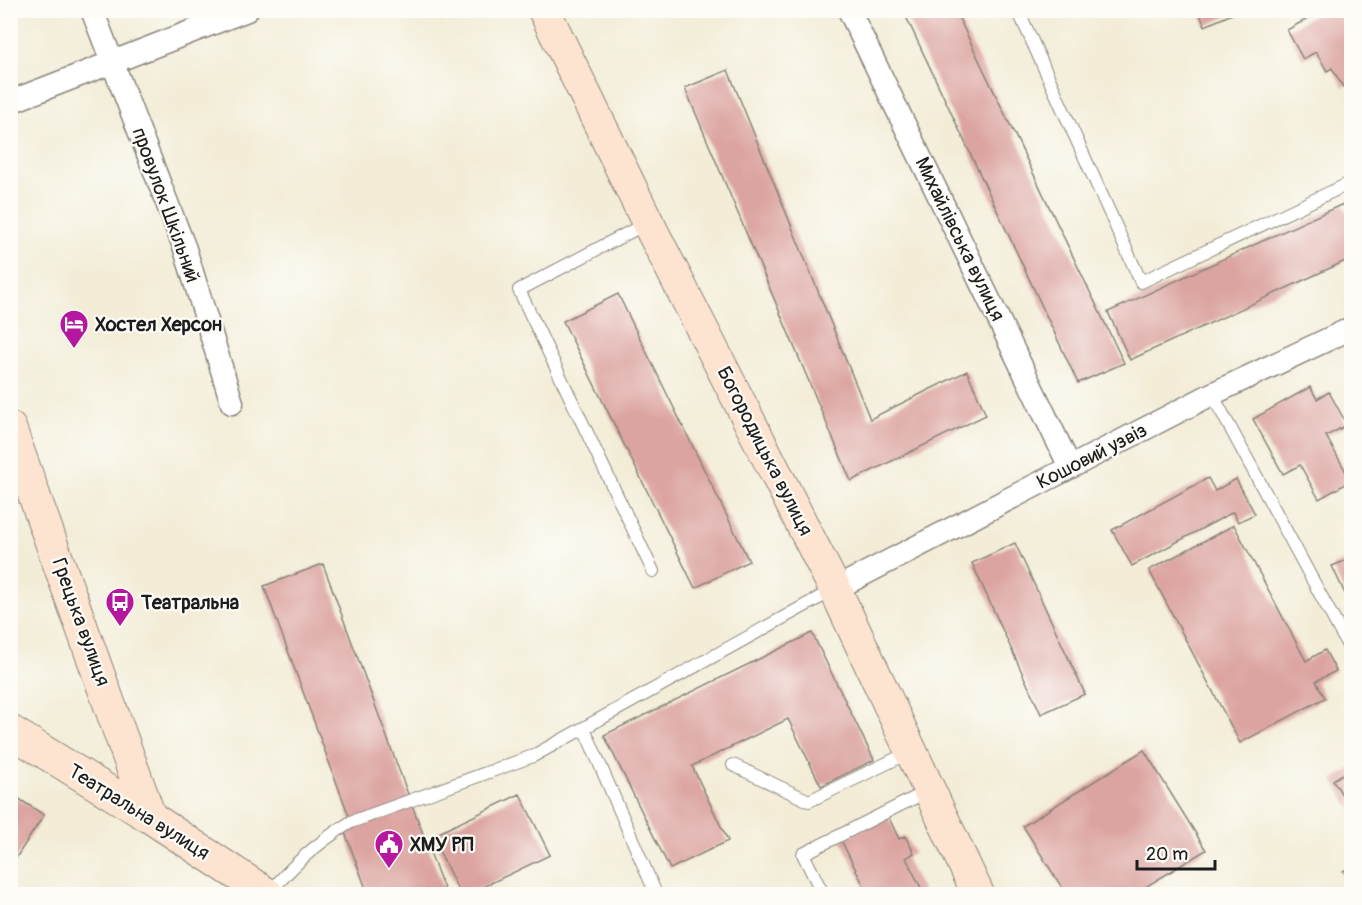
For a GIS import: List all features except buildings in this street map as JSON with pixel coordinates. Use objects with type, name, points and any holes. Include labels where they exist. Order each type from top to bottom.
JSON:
[{"type":"street","name":"провулок Шкільний","points":[[92,10],[114,62],[184,249],[232,403]]},
{"type":"street","points":[[10,102],[247,10]]},
{"type":"street","name":"Богородицька вулиця","points":[[544,10],[648,223],[835,589],[978,894]]},
{"type":"street","name":"Михайлівська вулиця","points":[[849,10],[1070,467]]},
{"type":"street","name":"Кошовий узвіз","points":[[835,589],[1212,394],[1352,328]]},
{"type":"street","name":"Грецька вулиця","points":[[10,428],[150,817]]},
{"type":"street","name":"Театральна вулиця","points":[[10,731],[150,817],[268,894]]},
{"type":"lane","points":[[1018,10],[1140,282],[1350,183]]},
{"type":"lane","points":[[648,223],[519,290],[653,571]]},
{"type":"lane","points":[[1212,394],[1352,653]]},
{"type":"lane","points":[[268,894],[284,875],[331,834],[351,822],[533,756],[835,589]]},
{"type":"lane","points":[[584,728],[656,894]]},
{"type":"lane","points":[[733,765],[809,801],[911,752]]},
{"type":"lane","points":[[823,894],[803,854],[929,790]]},
{"type":"place","name":"Хостел Херсон","points":[[74,350]]},
{"type":"place","name":"Театральна","points":[[120,628]]},
{"type":"place","name":"ХМУ РП","points":[[389,870]]}]
